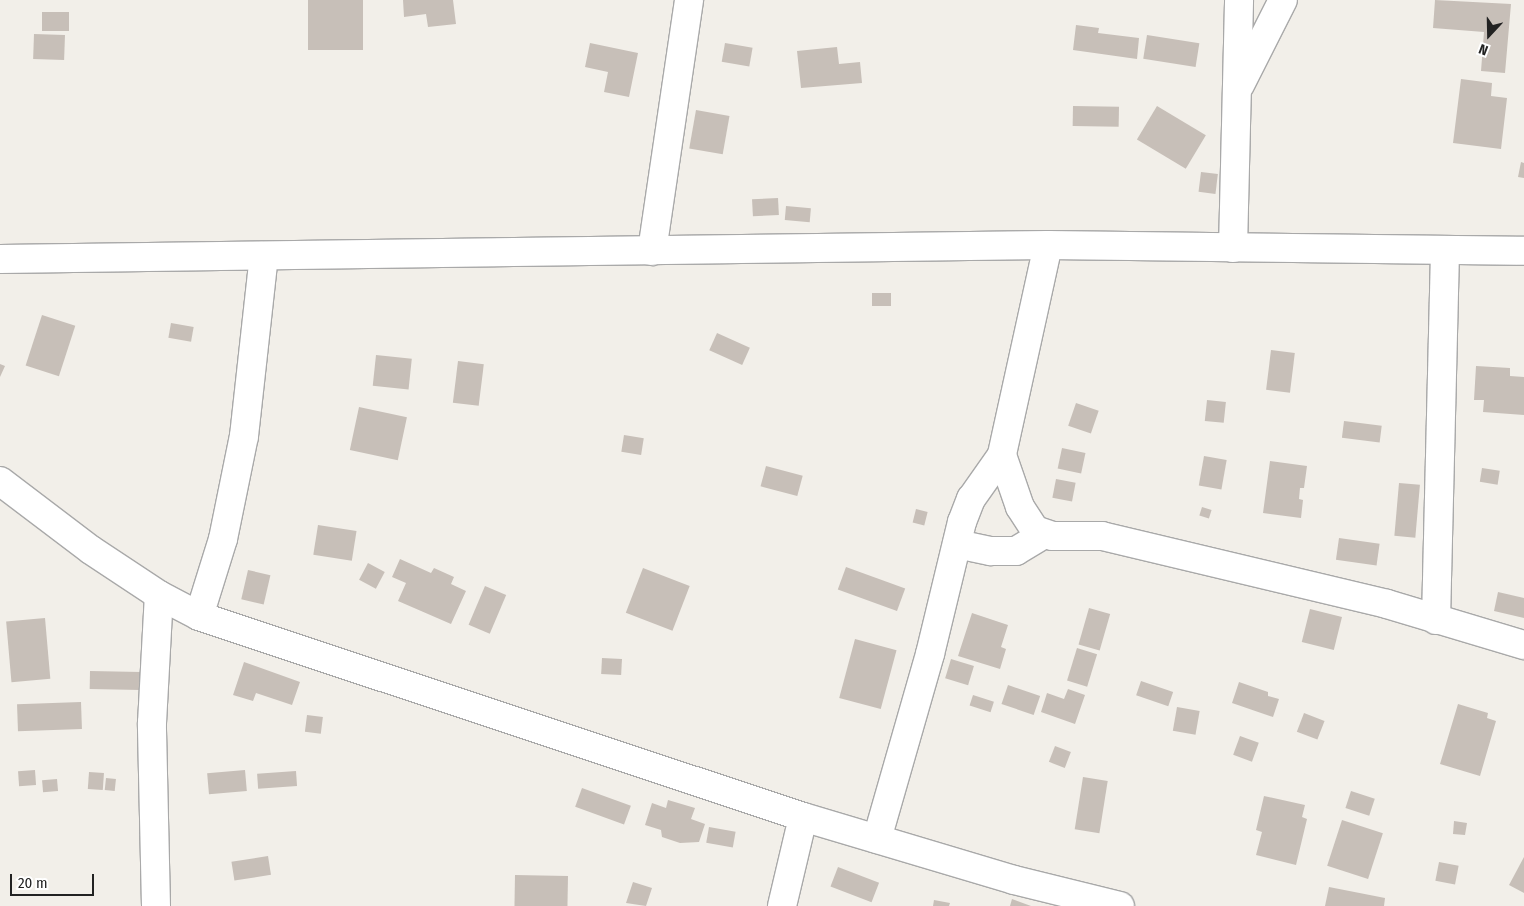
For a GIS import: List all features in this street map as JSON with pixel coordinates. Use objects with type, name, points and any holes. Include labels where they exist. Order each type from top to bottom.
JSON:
[{"type":"street","points":[[652,251],[689,0]]},
{"type":"street","points":[[1233,248],[1239,0]]},
{"type":"street","points":[[1237,91],[1283,0]]},
{"type":"street","points":[[877,839],[930,654],[962,522],[971,499],[1002,455],[1048,245]]},
{"type":"street","points":[[0,259],[1048,245],[1524,251]]},
{"type":"street","points":[[1436,620],[1445,251]]},
{"type":"street","points":[[199,616],[223,539],[244,436],[264,256]]},
{"type":"street","points":[[1002,455],[1020,507],[1036,530],[1043,535]]},
{"type":"street","points":[[0,481],[91,550],[159,595],[199,616],[803,817],[1014,880],[1120,906]]},
{"type":"street","points":[[958,544],[991,551],[1016,551],[1043,535],[1102,536],[1387,604],[1524,645]]},
{"type":"street","points":[[156,906],[152,723],[159,595]]},
{"type":"street","points":[[782,906],[803,817]]},
{"type":"building","points":[[308,0],[363,0],[363,50],[308,50]]},
{"type":"building","points":[[403,0],[453,0],[456,24],[428,27],[426,14],[404,17]]},
{"type":"building","points":[[1435,0],[1511,4],[1505,73],[1481,71],[1484,32],[1433,28]]},
{"type":"building","points":[[42,12],[69,12],[69,31],[42,31]]},
{"type":"building","points":[[1076,25],[1099,28],[1098,33],[1139,38],[1137,59],[1073,50]]},
{"type":"building","points":[[34,34],[65,35],[64,60],[33,59]]},
{"type":"building","points":[[1147,35],[1199,43],[1196,67],[1143,59]]},
{"type":"building","points":[[590,43],[638,53],[629,97],[604,92],[608,72],[585,67]]},
{"type":"building","points":[[725,43],[753,48],[749,67],[722,62]]},
{"type":"building","points":[[837,47],[839,64],[860,62],[862,83],[801,88],[797,51]]},
{"type":"building","points":[[1461,79],[1492,83],[1491,96],[1507,98],[1501,149],[1453,143]]},
{"type":"building","points":[[1073,106],[1119,107],[1119,127],[1073,126]]},
{"type":"building","points":[[1157,106],[1206,135],[1186,169],[1137,139]]},
{"type":"building","points":[[696,110],[729,116],[723,154],[689,148]]},
{"type":"building","points":[[1521,162],[1524,163],[1524,178],[1518,177]]},
{"type":"building","points":[[1201,172],[1218,174],[1215,194],[1199,192]]},
{"type":"building","points":[[778,198],[779,215],[753,216],[752,199]]},
{"type":"building","points":[[786,206],[811,208],[810,222],[785,220]]},
{"type":"building","points":[[872,293],[891,293],[891,306],[872,306]]},
{"type":"building","points":[[42,315],[75,326],[59,376],[26,365]]},
{"type":"building","points":[[171,323],[194,327],[191,342],[168,338]]},
{"type":"building","points":[[717,333],[750,348],[742,365],[709,350]]},
{"type":"building","points":[[1271,350],[1295,353],[1290,393],[1266,390]]},
{"type":"building","points":[[376,355],[412,359],[409,390],[373,386]]},
{"type":"building","points":[[458,361],[484,364],[479,406],[453,403]]},
{"type":"building","points":[[0,364],[5,366],[0,377]]},
{"type":"building","points":[[1476,366],[1510,368],[1510,376],[1524,377],[1524,415],[1483,412],[1484,400],[1474,400]]},
{"type":"building","points":[[1207,400],[1226,402],[1224,423],[1205,421]]},
{"type":"building","points":[[1076,403],[1099,411],[1091,434],[1068,426]]},
{"type":"building","points":[[359,407],[407,417],[398,460],[350,450]]},
{"type":"building","points":[[1344,421],[1382,426],[1380,443],[1342,438]]},
{"type":"building","points":[[624,435],[644,438],[641,455],[621,452]]},
{"type":"building","points":[[1062,448],[1085,453],[1081,474],[1058,469]]},
{"type":"building","points":[[1204,456],[1227,460],[1221,490],[1199,486]]},
{"type":"building","points":[[1270,461],[1307,466],[1304,488],[1300,488],[1299,499],[1303,500],[1301,518],[1263,513]]},
{"type":"building","points":[[766,466],[803,476],[797,496],[761,486]]},
{"type":"building","points":[[1482,468],[1500,471],[1498,485],[1480,482]]},
{"type":"building","points":[[1056,479],[1076,483],[1072,501],[1052,498]]},
{"type":"building","points":[[1399,483],[1420,485],[1415,538],[1394,536]]},
{"type":"building","points":[[1202,507],[1212,510],[1209,519],[1199,516]]},
{"type":"building","points":[[916,509],[928,512],[924,525],[913,523]]},
{"type":"building","points":[[318,525],[357,531],[352,561],[313,555]]},
{"type":"building","points":[[1339,538],[1380,544],[1377,565],[1336,560]]},
{"type":"building","points":[[400,559],[431,573],[434,568],[454,577],[451,584],[466,591],[451,624],[398,601],[406,583],[392,577]]},
{"type":"building","points":[[368,563],[385,572],[376,589],[359,580]]},
{"type":"building","points":[[846,567],[905,589],[897,611],[838,590]]},
{"type":"building","points":[[643,568],[690,586],[672,631],[626,613]]},
{"type":"building","points":[[248,570],[270,575],[264,604],[241,599]]},
{"type":"building","points":[[485,586],[506,595],[490,634],[469,625]]},
{"type":"building","points":[[1498,592],[1524,598],[1524,618],[1494,611]]},
{"type":"building","points":[[1089,608],[1110,614],[1100,651],[1079,645]]},
{"type":"building","points":[[1310,609],[1342,617],[1334,650],[1302,642]]},
{"type":"building","points":[[972,613],[1008,625],[1001,647],[1006,649],[1000,669],[958,656]]},
{"type":"building","points":[[45,618],[50,679],[11,682],[6,621]]},
{"type":"building","points":[[855,639],[897,650],[881,709],[839,698]]},
{"type":"building","points":[[1077,648],[1097,654],[1087,687],[1067,681]]},
{"type":"building","points":[[602,658],[622,659],[621,675],[601,674]]},
{"type":"building","points":[[951,659],[974,666],[968,685],[945,678]]},
{"type":"building","points":[[244,662],[300,682],[292,705],[256,693],[253,701],[233,695]]},
{"type":"building","points":[[90,671],[141,672],[141,690],[90,689]]},
{"type":"building","points":[[1141,681],[1173,692],[1168,706],[1136,695]]},
{"type":"building","points":[[1239,682],[1268,692],[1268,696],[1279,699],[1273,717],[1232,703]]},
{"type":"building","points":[[1008,685],[1040,696],[1034,715],[1001,704]]},
{"type":"building","points":[[1068,689],[1085,695],[1075,724],[1041,712],[1047,693],[1064,699]]},
{"type":"building","points":[[973,695],[994,702],[991,712],[970,705]]},
{"type":"building","points":[[81,702],[82,729],[18,731],[17,704]]},
{"type":"building","points":[[1458,704],[1488,713],[1487,718],[1496,721],[1480,776],[1440,764]]},
{"type":"building","points":[[1177,707],[1200,711],[1195,735],[1173,731]]},
{"type":"building","points":[[1304,713],[1325,721],[1317,740],[1297,732]]},
{"type":"building","points":[[307,715],[323,717],[321,734],[305,732]]},
{"type":"building","points":[[1240,736],[1259,743],[1252,762],[1233,755]]},
{"type":"building","points":[[1055,746],[1071,752],[1065,768],[1049,762]]},
{"type":"building","points":[[35,770],[36,785],[19,786],[18,771]]},
{"type":"building","points":[[245,770],[247,791],[209,794],[207,773]]},
{"type":"building","points":[[296,771],[297,786],[258,789],[257,774]]},
{"type":"building","points":[[89,772],[104,773],[103,790],[88,789]]},
{"type":"building","points":[[1083,777],[1108,781],[1099,833],[1075,829]]},
{"type":"building","points":[[106,778],[116,779],[115,791],[105,790]]},
{"type":"building","points":[[57,779],[58,791],[43,792],[42,780]]},
{"type":"building","points":[[582,788],[631,806],[624,825],[575,807]]},
{"type":"building","points":[[1351,791],[1375,799],[1369,816],[1345,808]]},
{"type":"building","points":[[1264,796],[1305,805],[1302,817],[1307,819],[1296,865],[1256,855],[1262,832],[1256,830]]},
{"type":"building","points":[[668,800],[695,808],[691,819],[705,824],[699,842],[680,843],[662,837],[661,830],[645,825],[652,803],[666,808]]},
{"type":"building","points":[[1342,820],[1383,833],[1368,879],[1327,866]]},
{"type":"building","points":[[1454,821],[1467,823],[1465,835],[1453,834]]},
{"type":"building","points":[[709,827],[736,832],[733,847],[706,843]]},
{"type":"building","points":[[268,856],[271,875],[234,881],[231,862]]},
{"type":"building","points":[[1524,857],[1524,893],[1509,885]]},
{"type":"building","points":[[1439,862],[1459,866],[1455,884],[1435,881]]},
{"type":"building","points":[[838,867],[879,883],[872,902],[830,887]]},
{"type":"building","points":[[515,875],[568,876],[567,906],[514,906]]},
{"type":"building","points":[[633,882],[652,888],[646,906],[626,903]]},
{"type":"building","points":[[1329,887],[1385,898],[1384,906],[1325,906]]},
{"type":"building","points":[[1012,899],[1031,906],[1010,906]]},
{"type":"building","points":[[934,900],[950,903],[949,906],[933,906]]}]
